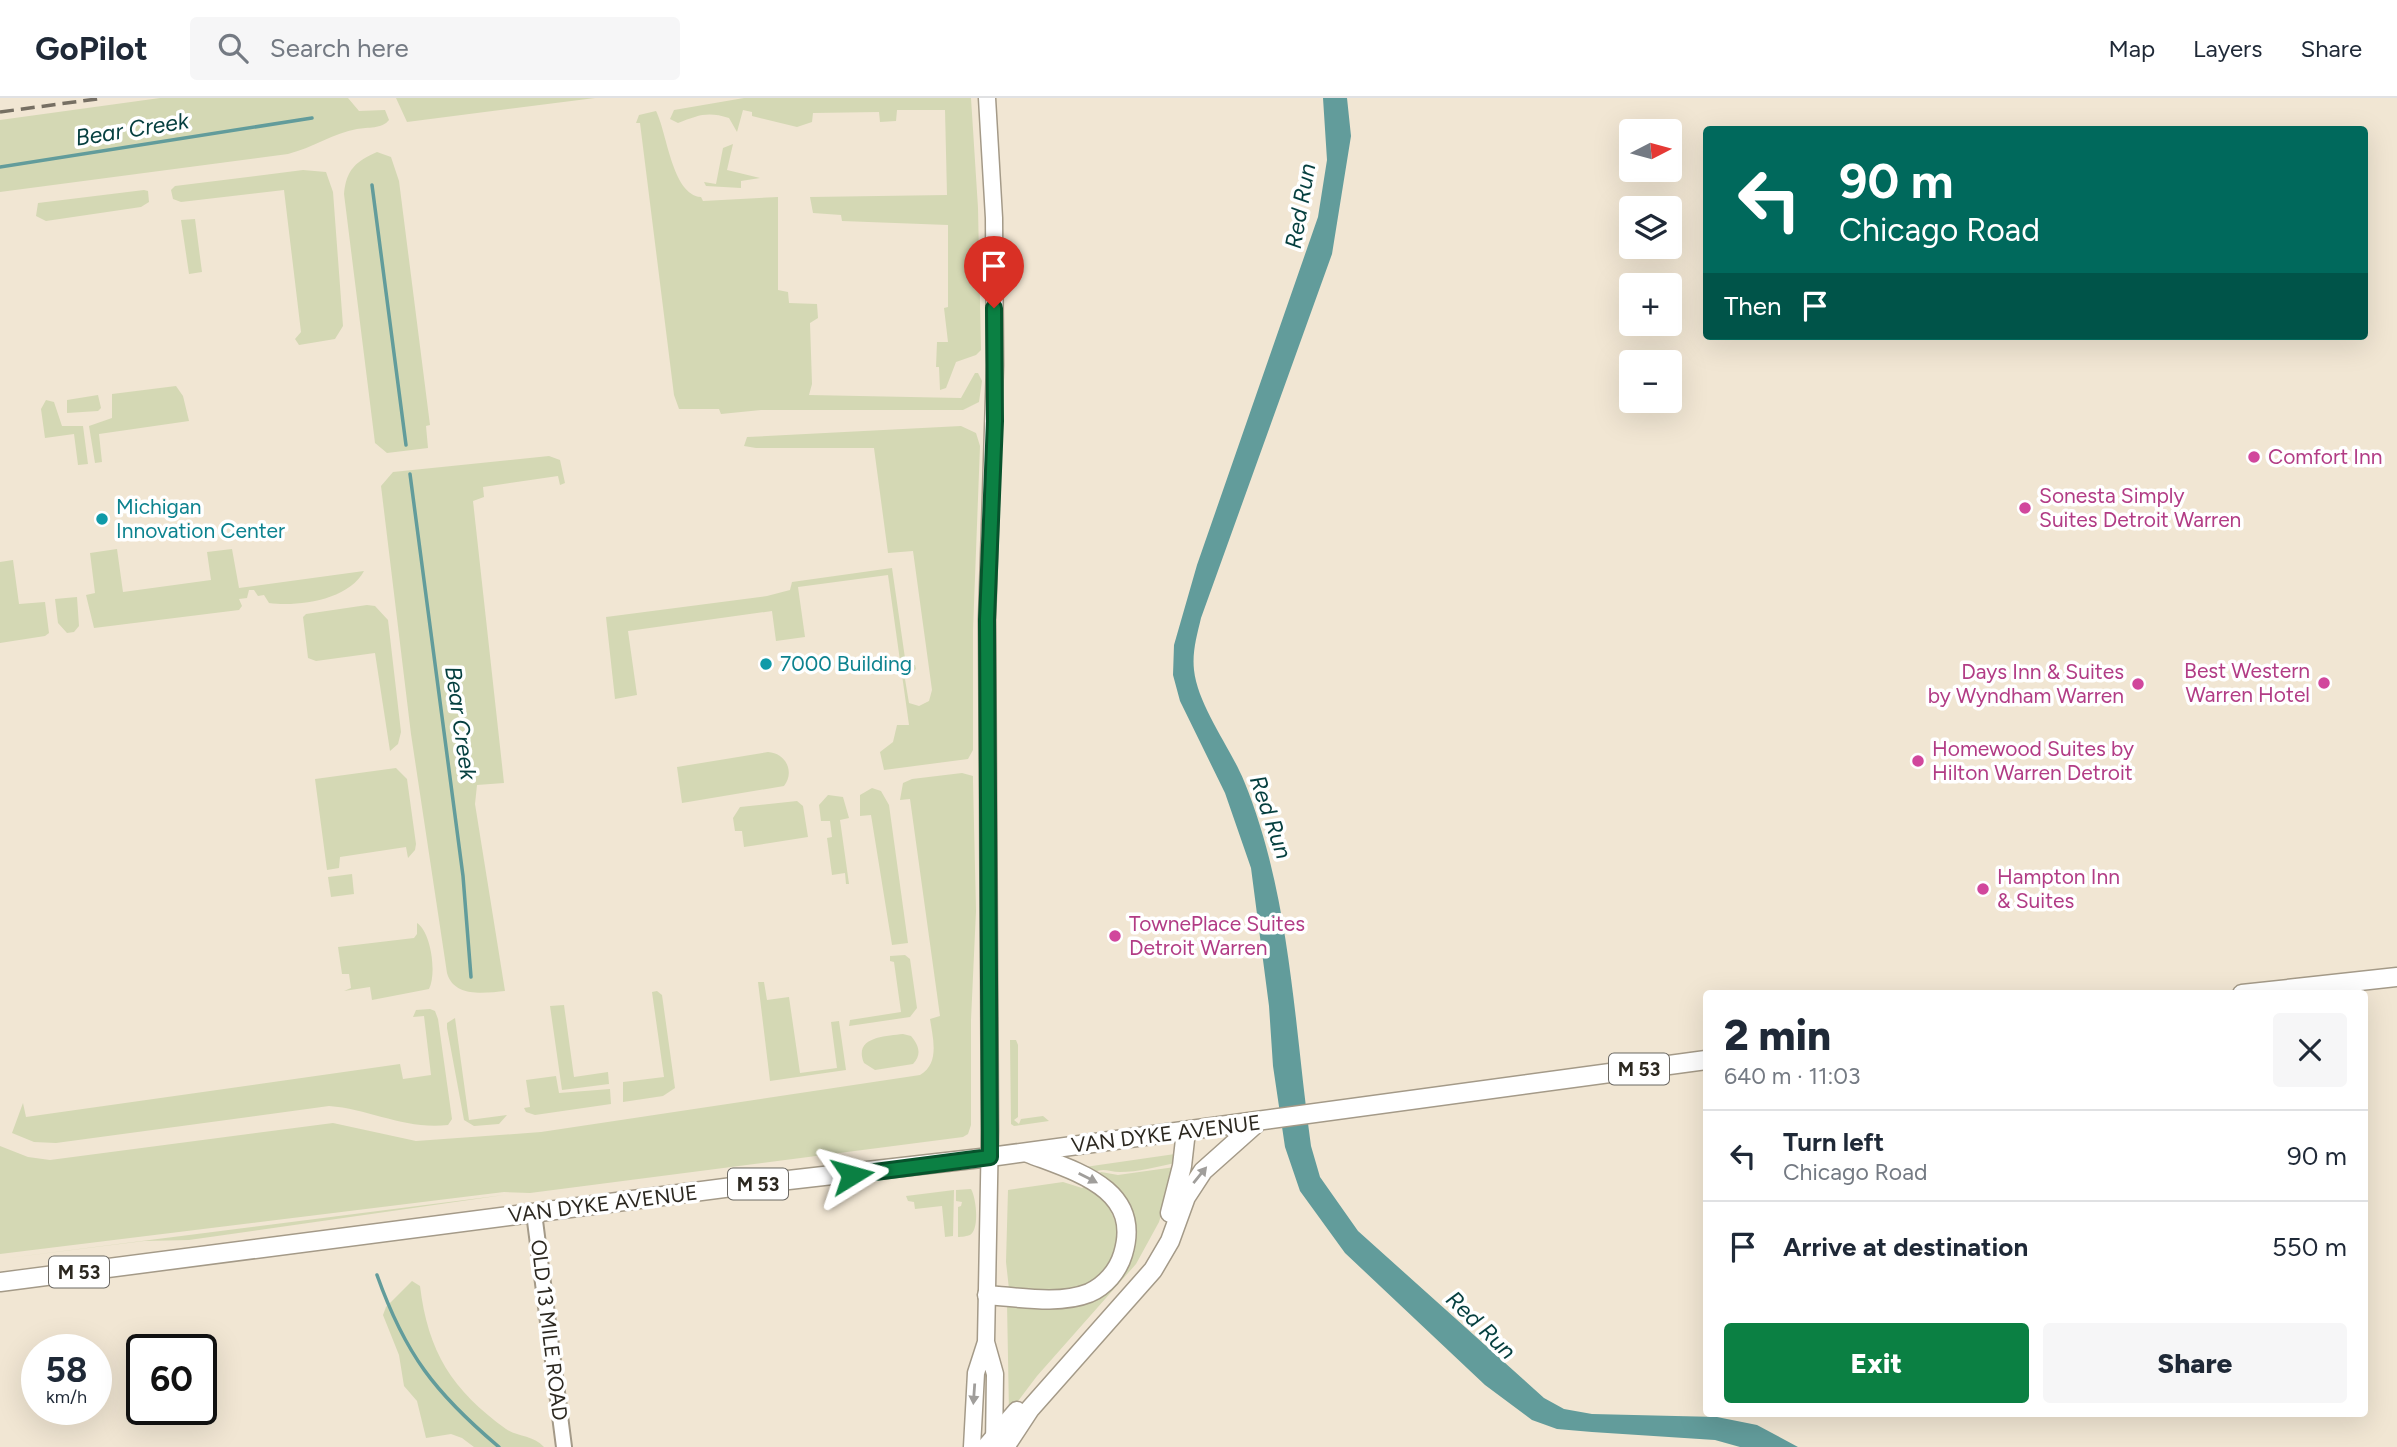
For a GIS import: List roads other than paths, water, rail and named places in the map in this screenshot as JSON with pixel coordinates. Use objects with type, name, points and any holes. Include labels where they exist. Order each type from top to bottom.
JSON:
[{"type":"main road","points":[[972,1447],[976,1373],[986,1342],[990,1157],[987,620],[995,365],[993,206],[987,98]]},
{"type":"main road","points":[[2276,990],[2397,976]]},
{"type":"main road","name":"VAN DYKE AVENUE","points":[[0,1282],[990,1157],[1703,1060]]},
{"type":"main road","points":[[995,1444],[1030,1409],[1153,1269],[1170,1241],[1186,1197],[1203,1171],[1258,1122]]},
{"type":"main road","points":[[995,1444],[1151,1255],[1167,1223],[1182,1166],[1186,1131]]},
{"type":"main road","points":[[987,1295],[1058,1298],[1088,1293],[1113,1274],[1124,1251],[1126,1239],[1123,1214],[1110,1192],[1083,1174],[1025,1152]]},
{"type":"main road","points":[[986,1342],[995,1374],[995,1444]]},
{"type":"street","name":"OLD 13 MILE ROAD","points":[[534,1213],[564,1447]]},
{"type":"water","name":"Red Run","points":[[1323,98],[1347,98],[1351,136],[1332,254],[1201,618],[1194,663],[1202,698],[1244,781],[1272,870],[1289,961],[1311,1146],[1320,1177],[1358,1231],[1544,1398],[1564,1409],[1592,1414],[1717,1417],[1757,1425],[1798,1447],[1740,1447],[1715,1440],[1557,1429],[1532,1420],[1485,1385],[1345,1253],[1300,1191],[1285,1147],[1273,1066],[1269,1006],[1251,868],[1225,793],[1180,701],[1173,675],[1174,645],[1197,565],[1318,217],[1327,160]]},
{"type":"waterway","name":"Bear Creek","points":[[0,167],[312,118]]},
{"type":"waterway","name":"Bear Creek","points":[[372,185],[406,445]]},
{"type":"waterway","name":"Bear Creek","points":[[410,474],[463,876],[471,977]]},
{"type":"waterway","name":"Bear Creek","points":[[377,1275],[399,1328],[424,1370],[457,1408],[499,1447]]},
{"type":"railway","points":[[0,112],[104,98]]},
{"type":"place","name":"Comfort Inn","points":[[2254,457]]},
{"type":"place","name":"Sonesta Simply Suites Detroit Warren","points":[[2025,508]]},
{"type":"place","name":"Michigan Innovation Center","points":[[102,519]]},
{"type":"place","name":"7000 Building","points":[[766,664]]},
{"type":"place","name":"Best Western Warren Hotel","points":[[2324,683]]},
{"type":"place","name":"Days Inn & Suites by Wyndham Warren","points":[[2138,684]]},
{"type":"place","name":"Homewood Suites by Hilton Warren Detroit","points":[[1918,761]]},
{"type":"place","name":"Hampton Inn & Suites","points":[[1983,889]]},
{"type":"place","name":"TownePlace Suites Detroit Warren","points":[[1115,936]]}]
